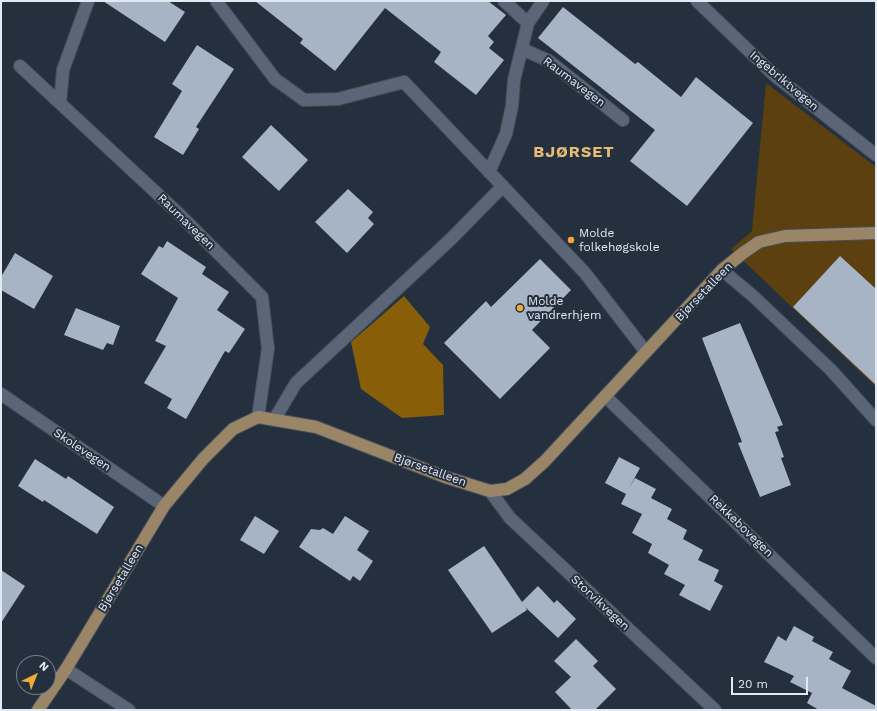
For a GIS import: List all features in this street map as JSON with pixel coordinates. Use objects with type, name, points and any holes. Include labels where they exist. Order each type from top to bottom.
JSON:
[{"type":"main road","name":"Bjørsetalleen","points":[[38,710],[66,669],[164,506],[203,459],[233,429],[258,417],[316,427],[445,477],[490,491],[507,489],[525,479],[545,461],[722,270],[759,242],[785,236],[876,233]]},
{"type":"street","points":[[60,103],[63,70],[88,1]]},
{"type":"street","points":[[504,1],[528,24]]},
{"type":"street","points":[[489,172],[506,134],[512,106],[514,80],[528,24],[543,1]]},
{"type":"street","name":"Ingebriktvegen","points":[[697,1],[774,75],[876,155]]},
{"type":"street","points":[[216,2],[275,79],[304,100],[338,99],[404,82],[585,273],[646,352]]},
{"type":"street","name":"Raumavegen","points":[[522,49],[550,61],[623,120]]},
{"type":"street","name":"Raumavegen","points":[[20,66],[178,214],[262,297],[268,349],[258,417]]},
{"type":"street","points":[[274,420],[296,383],[451,239],[503,186]]},
{"type":"street","points":[[722,270],[753,296],[831,370],[876,420]]},
{"type":"street","name":"Skolevegen","points":[[1,394],[164,506]]},
{"type":"street","name":"Rekkebovegen","points":[[605,396],[876,658]]},
{"type":"street","name":"Storvikvegen","points":[[490,491],[510,518],[715,710]]},
{"type":"street","points":[[66,669],[129,710]]},
{"type":"shaded area","points":[[766,83],[876,167],[876,387],[731,249],[752,231]]},
{"type":"shaded area","points":[[404,296],[430,327],[423,344],[443,365],[444,415],[402,418],[361,389],[351,342]]},
{"type":"building","points":[[103,1],[168,1],[185,12],[165,42]]},
{"type":"building","points":[[255,1],[488,1],[506,15],[488,36],[494,42],[489,48],[504,60],[476,95],[434,62],[441,52],[385,8],[335,71],[300,43],[303,39]]},
{"type":"building","points":[[563,7],[635,64],[638,62],[681,97],[696,77],[753,123],[687,206],[630,161],[655,130],[538,38]]},
{"type":"building","points":[[197,45],[234,69],[196,127],[199,129],[183,155],[154,137],[182,91],[172,84]]},
{"type":"building","points":[[271,125],[308,160],[279,191],[242,157]]},
{"type":"building","points":[[348,189],[373,212],[368,218],[374,224],[347,253],[315,222]]},
{"type":"building","points":[[167,241],[206,267],[202,274],[229,292],[217,310],[245,329],[229,353],[225,351],[186,419],[167,408],[172,399],[144,383],[166,346],[155,341],[178,298],[141,274],[159,246],[163,248]]},
{"type":"building","points":[[15,253],[53,276],[34,309],[1,290],[1,277]]},
{"type":"building","points":[[840,256],[876,289],[876,385],[793,307]]},
{"type":"building","points":[[540,259],[571,290],[532,330],[550,348],[500,399],[444,343],[486,301],[491,307]]},
{"type":"building","points":[[76,308],[120,326],[113,345],[107,343],[103,350],[64,335]]},
{"type":"building","points":[[740,323],[783,425],[777,427],[779,431],[775,432],[784,457],[781,458],[791,485],[760,497],[738,443],[742,442],[702,338]]},
{"type":"building","points":[[619,457],[640,468],[629,488],[635,478],[656,489],[651,498],[672,509],[667,519],[687,530],[683,539],[703,550],[698,560],[719,570],[714,581],[723,586],[710,611],[679,595],[685,585],[664,574],[669,565],[648,553],[652,544],[632,533],[642,514],[621,504],[626,494],[605,483]]},
{"type":"building","points":[[35,459],[66,479],[68,476],[114,507],[97,534],[44,500],[43,502],[18,486]]},
{"type":"building","points":[[255,516],[279,531],[264,554],[240,540]]},
{"type":"building","points":[[345,516],[369,531],[357,550],[373,561],[360,581],[353,576],[350,581],[299,547],[311,529],[320,530],[323,528],[333,534]]},
{"type":"building","points":[[484,546],[522,602],[538,586],[554,603],[557,600],[576,619],[558,638],[525,607],[527,610],[492,633],[448,570]]},
{"type":"building","points":[[1,570],[25,586],[1,623]]},
{"type":"building","points":[[794,626],[814,637],[812,641],[833,652],[829,659],[851,671],[842,688],[876,706],[876,710],[819,710],[807,703],[812,693],[790,682],[794,676],[764,662],[778,636],[786,641]]},
{"type":"building","points":[[576,639],[598,661],[593,666],[616,689],[595,710],[572,710],[555,692],[571,677],[554,661]]},
{"type":"place","name":"Molde folkehøgskole","points":[[571,240]]},
{"type":"place","name":"Molde vandrerhjem","points":[[520,308]]},
{"type":"district","name":"BJØRSET","points":[[574,152]]}]
